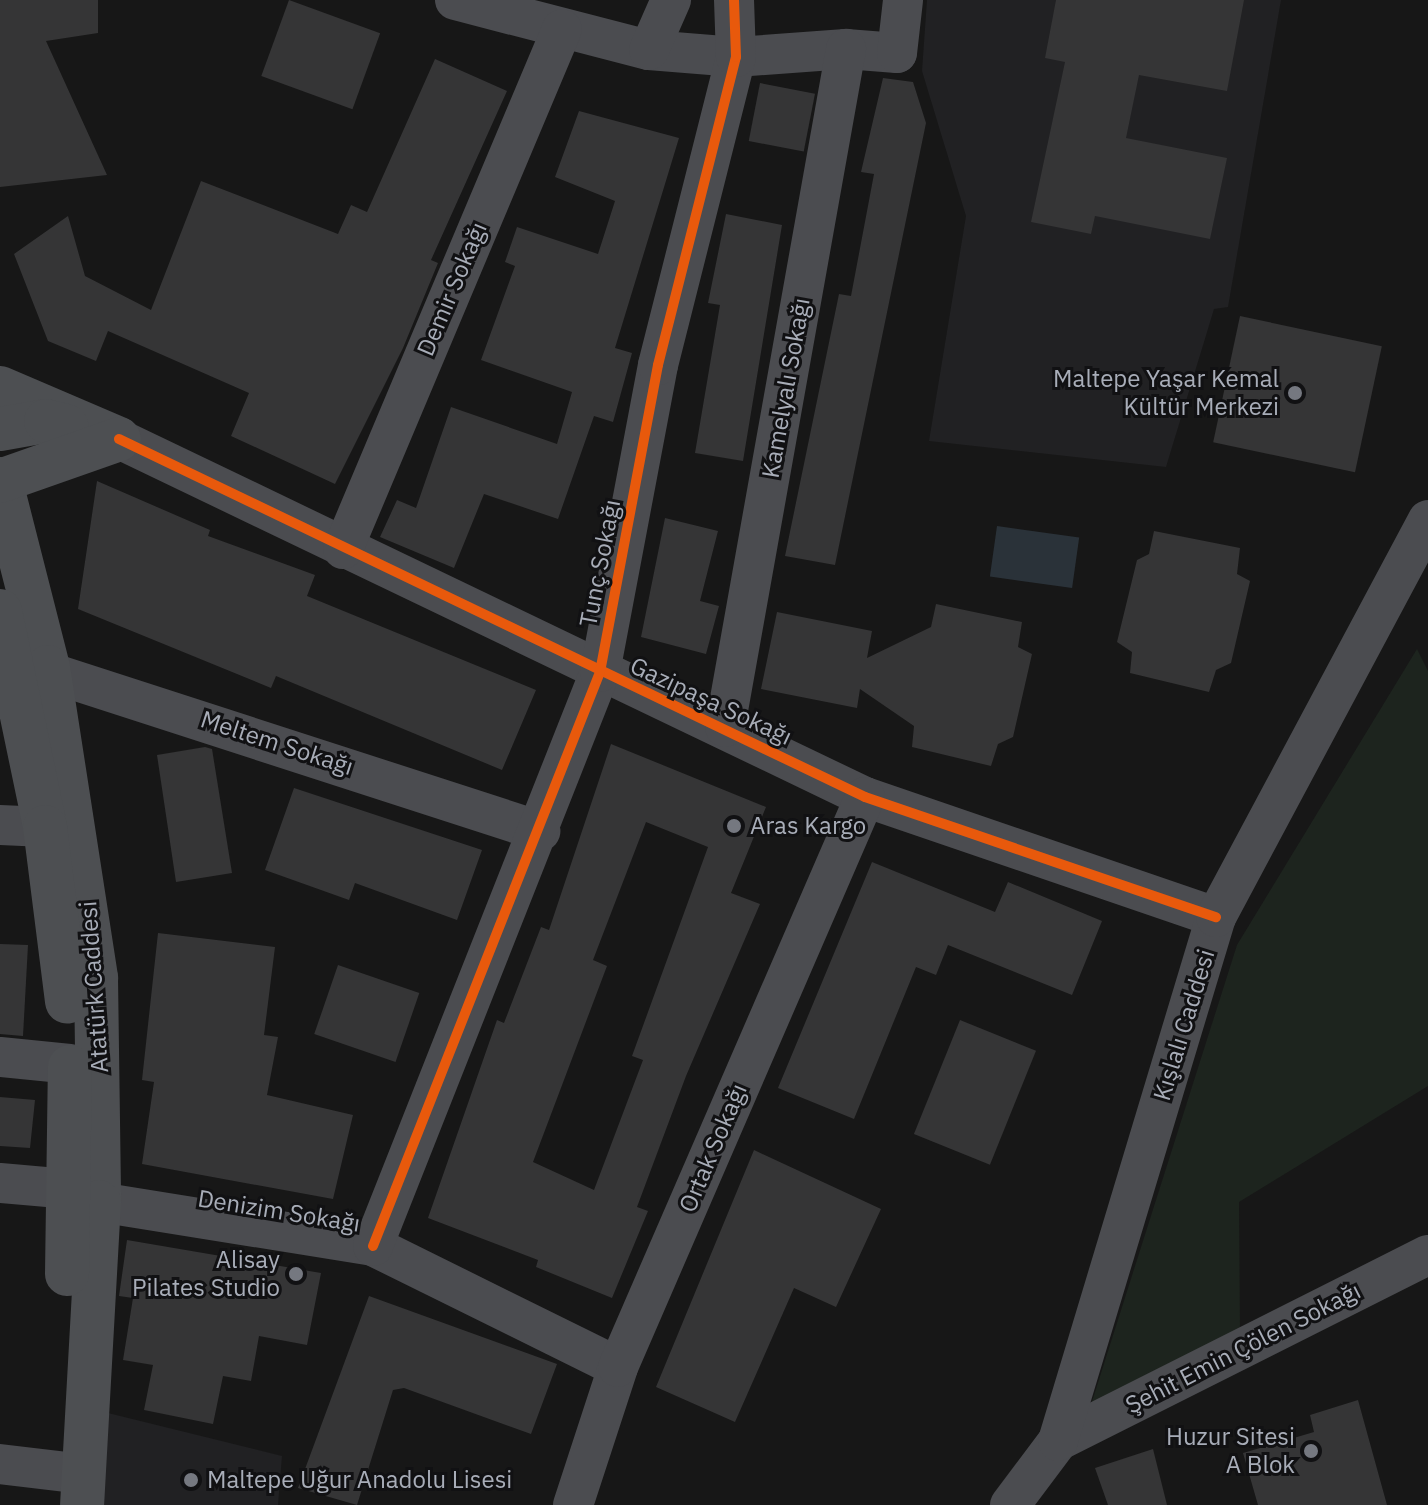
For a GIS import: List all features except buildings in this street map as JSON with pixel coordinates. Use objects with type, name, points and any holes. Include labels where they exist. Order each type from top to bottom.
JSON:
[{"type":"main road","points":[[0,388],[119,439]]},
{"type":"main road","points":[[0,429],[46,421],[119,439]]},
{"type":"main road","points":[[0,480],[119,439]]},
{"type":"main road","name":"Atatürk Caddesi","points":[[0,480],[31,665],[88,894],[84,1195],[69,1489]]},
{"type":"main road","name":"Atatürk Caddesi","points":[[0,614],[31,665],[84,1195]]},
{"type":"street","points":[[455,0],[649,50],[736,57],[846,49],[897,53],[903,0]]},
{"type":"street","points":[[649,50],[671,0]]},
{"type":"street","name":"Tunç Sokağı","points":[[373,1246],[540,831],[600,672],[658,365],[736,57],[734,0]]},
{"type":"street","name":"Demir Sokağı","points":[[343,549],[562,29]]},
{"type":"street","name":"Kamelyalı Sokağı","points":[[725,727],[846,49]]},
{"type":"street","name":"Gazipaşa Sokağı","points":[[119,439],[600,672],[725,727],[865,797],[1216,917]]},
{"type":"street","name":"Kışlalı Caddesi","points":[[1010,1505],[1058,1441],[1216,917],[1428,520]]},
{"type":"street","name":"Meltem Sokağı","points":[[31,665],[540,831]]},
{"type":"street","name":"Ortak Sokağı","points":[[586,1500],[618,1367],[865,797]]},
{"type":"street","points":[[0,825],[45,827]]},
{"type":"street","points":[[0,1057],[70,1064]]},
{"type":"street","name":"Denizim Sokağı","points":[[0,1183],[373,1246],[618,1367]]},
{"type":"street","name":"Şehit Emin Çölen Sokağı","points":[[1058,1441],[1428,1255]]},
{"type":"street","points":[[0,1464],[69,1489]]},
{"type":"shaded area","points":[[927,0],[1281,0],[1228,307],[1214,309],[1166,467],[929,441],[966,216],[922,71]]},
{"type":"shaded area","points":[[997,526],[1079,538],[1072,588],[990,577]]},
{"type":"shaded area","points":[[1417,649],[1428,671],[1428,1086],[1239,1202],[1240,1329],[1089,1411],[1237,945]]},
{"type":"shaded area","name":"Maltepe Uğur Anadolu Lisesi","points":[[108,1413],[282,1456],[278,1505],[101,1505]]},
{"type":"cycle path","points":[[373,1246],[600,672],[658,365],[736,57],[734,0]]},
{"type":"cycle path","points":[[119,439],[865,797],[1216,917]]},
{"type":"place","name":"Maltepe Yaşar Kemal Kültür Merkezi","points":[[1295,393]]},
{"type":"place","name":"Aras Kargo","points":[[734,826]]},
{"type":"place","name":"Alisay Pilates Studio","points":[[296,1274]]},
{"type":"place","name":"Huzur Sitesi A Blok","points":[[1311,1451]]},
{"type":"place","name":"Maltepe Uğur Anadolu Lisesi","points":[[191,1480]]}]
